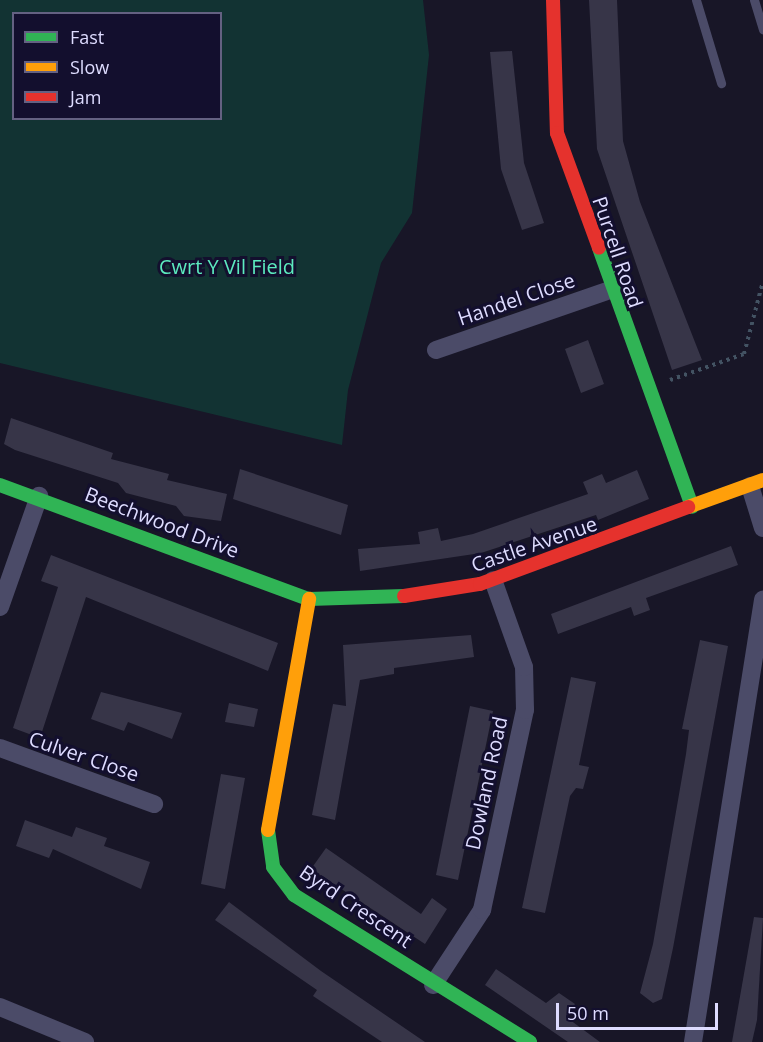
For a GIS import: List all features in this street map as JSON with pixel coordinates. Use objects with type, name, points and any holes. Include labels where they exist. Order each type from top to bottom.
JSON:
[{"type":"street","name":"Purcell Road","points":[[553,0],[557,133],[610,290],[692,507]]},
{"type":"street","name":"Handel Close","points":[[436,350],[610,290]]},
{"type":"street","name":"Castle Avenue","points":[[309,598],[417,597],[493,580],[756,483]]},
{"type":"street","points":[[756,483],[763,528]]},
{"type":"street","name":"Beechwood Drive","points":[[0,484],[39,496],[309,598]]},
{"type":"street","points":[[0,607],[39,496]]},
{"type":"street","name":"Dowland Road","points":[[433,985],[482,910],[525,710],[524,667],[493,580]]},
{"type":"street","name":"Byrd Crescent","points":[[309,598],[267,835],[273,867],[294,895],[433,985],[530,1042]]},
{"type":"street","points":[[693,1042],[763,600]]},
{"type":"street","name":"Culver Close","points":[[0,748],[154,804]]},
{"type":"street","points":[[0,1007],[85,1042]]},
{"type":"lane","points":[[696,0],[721,83]]},
{"type":"lane","points":[[754,0],[763,30]]},
{"type":"path","points":[[647,389],[744,354],[763,280]]},
{"type":"green space","name":"Cwrt Y Vil Field","points":[[0,0],[423,0],[429,55],[412,213],[381,263],[348,390],[342,445],[0,363]]},
{"type":"building","points":[[589,0],[617,0],[623,141],[640,202],[702,360],[672,370],[597,149]]},
{"type":"building","points":[[512,51],[524,163],[544,223],[522,230],[501,169],[490,52]]},
{"type":"building","points":[[588,340],[604,384],[581,393],[565,349]]},
{"type":"building","points":[[11,418],[113,453],[111,459],[169,474],[167,480],[227,494],[221,521],[184,516],[176,506],[126,493],[118,483],[15,450],[4,444]]},
{"type":"building","points":[[240,469],[348,505],[341,535],[233,499]]},
{"type":"building","points":[[637,470],[649,499],[598,520],[596,515],[481,553],[360,571],[358,549],[420,544],[418,532],[438,528],[441,541],[473,534],[588,494],[583,482],[602,474],[606,483]]},
{"type":"building","points":[[731,546],[738,565],[646,598],[650,610],[634,616],[631,607],[558,634],[551,614]]},
{"type":"building","points":[[51,555],[278,643],[268,671],[86,597],[40,738],[13,728],[58,587],[41,581]]},
{"type":"building","points":[[471,635],[474,657],[394,668],[394,674],[360,680],[335,820],[312,815],[333,704],[346,706],[343,645]]},
{"type":"building","points":[[700,640],[728,646],[673,948],[662,999],[653,1003],[640,993],[653,944],[686,754],[689,730],[682,729]]},
{"type":"building","points":[[571,677],[596,682],[579,765],[589,767],[583,789],[576,788],[570,796],[545,913],[522,908]]},
{"type":"building","points":[[101,692],[182,713],[172,739],[128,722],[124,731],[91,719]]},
{"type":"building","points":[[229,703],[258,709],[254,727],[225,722]]},
{"type":"building","points":[[470,706],[493,711],[458,880],[436,875]]},
{"type":"building","points":[[221,774],[245,778],[225,889],[201,884]]},
{"type":"building","points":[[25,820],[72,837],[76,827],[107,838],[104,846],[150,862],[141,889],[53,849],[49,858],[16,846]]},
{"type":"building","points":[[326,848],[421,914],[432,898],[447,909],[425,944],[311,869]]},
{"type":"building","points":[[229,902],[321,971],[425,1042],[382,1042],[313,996],[317,990],[215,920]]},
{"type":"building","points":[[754,917],[763,918],[757,1020],[752,1042],[732,1042]]},
{"type":"building","points":[[496,969],[546,1003],[559,993],[575,1004],[566,1017],[600,1042],[568,1042],[485,985]]},
{"type":"traffic: fast","points":[[599,248],[692,507]]},
{"type":"traffic: fast","points":[[0,485],[309,599],[404,596]]},
{"type":"traffic: fast","points":[[268,830],[273,867],[294,895],[530,1042]]},
{"type":"traffic: slow","points":[[688,507],[763,480]]},
{"type":"traffic: slow","points":[[268,830],[309,599]]},
{"type":"traffic: jam","points":[[553,0],[557,133],[599,248]]},
{"type":"traffic: jam","points":[[404,596],[480,584],[688,507]]}]
